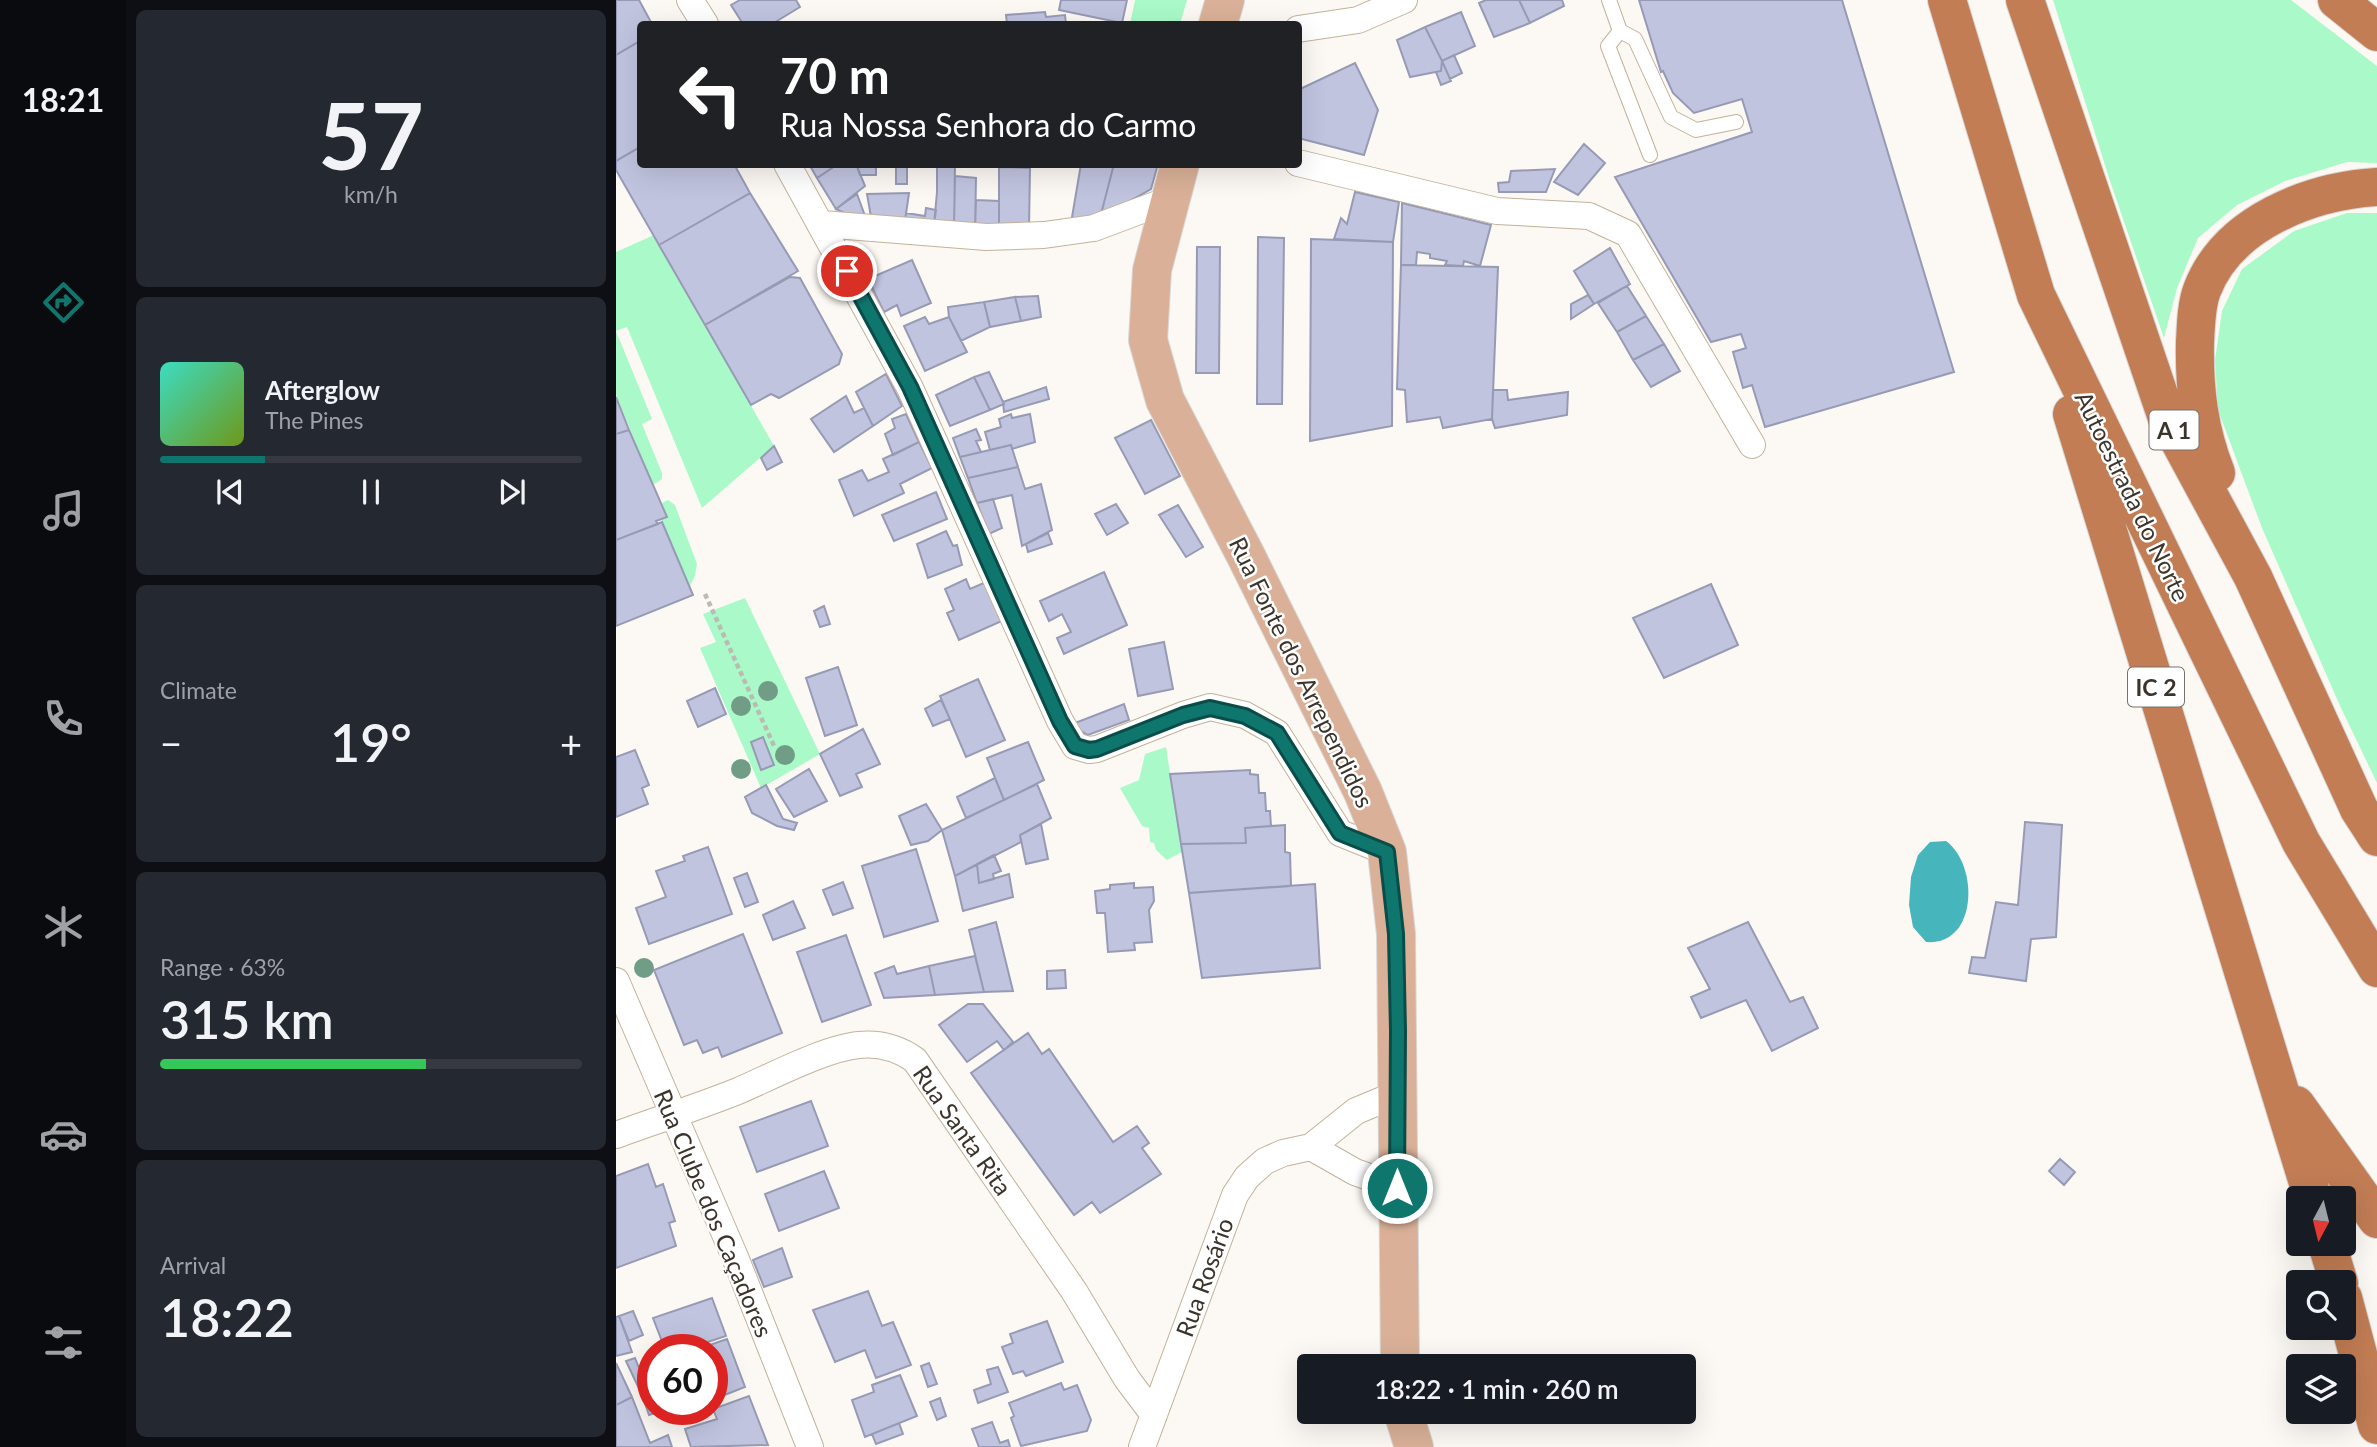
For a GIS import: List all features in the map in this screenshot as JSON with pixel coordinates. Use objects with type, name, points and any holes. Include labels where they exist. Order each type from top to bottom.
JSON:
[{"type":"highway","name":"Autoestrada do Norte","points":[[1947,0],[2036,295],[2301,842],[2377,968]]},
{"type":"highway","name":"A 1","points":[[2025,0],[2167,418],[2253,577],[2359,808],[2377,837]]},
{"type":"highway","points":[[2337,0],[2377,32]]},
{"type":"highway","points":[[2253,577],[2207,450],[2200,423],[2195,391],[2195,359],[2196,324],[2202,290],[2222,255],[2251,229],[2316,196],[2377,187]]},
{"type":"highway","name":"IC 2","points":[[2036,295],[2309,1186]]},
{"type":"highway","points":[[2276,1078],[2377,1219]]},
{"type":"highway","points":[[2354,1340],[2377,1425]]},
{"type":"main road","points":[[1219,21],[1225,0]]},
{"type":"main road","name":"Rua Fonte dos Arrependidos","points":[[1176,182],[1152,271],[1148,340],[1165,400],[1247,556],[1363,792],[1387,852],[1396,934],[1400,1354]]},
{"type":"main road","points":[[1407,1424],[1414,1447]]},
{"type":"street","points":[[690,0],[703,21]]},
{"type":"street","points":[[1302,28],[1358,20],[1404,0]]},
{"type":"street","points":[[1302,164],[1497,211],[1589,216],[1628,234],[1752,444]]},
{"type":"street","points":[[789,168],[910,387],[1060,721],[1075,746],[1097,749],[1183,715],[1210,708],[1245,716],[1277,733],[1340,833],[1387,852]]},
{"type":"street","points":[[822,224],[986,237],[1044,235],[1094,228],[1176,182]]},
{"type":"street","name":"Rua Clube dos Caçadores","points":[[616,981],[735,1257],[810,1447]]},
{"type":"street","name":"Rua Santa Rita","points":[[672,1115],[721,1098],[834,1051],[859,1045],[881,1045],[901,1050],[915,1060],[954,1115],[1074,1292],[1127,1379],[1154,1415]]},
{"type":"street","name":"Rua Rosário","points":[[1142,1447],[1235,1195],[1247,1177],[1265,1161],[1283,1153],[1311,1147],[1356,1111],[1397,1094]]},
{"type":"street","points":[[616,1135],[672,1115]]},
{"type":"street","points":[[1311,1147],[1355,1172],[1397,1188]]},
{"type":"lane","points":[[1609,0],[1620,31],[1636,39],[1671,117],[1696,130],[1736,122]]},
{"type":"lane","points":[[1620,31],[1608,46],[1650,155]]},
{"type":"path","points":[[705,594],[775,748]]},
{"type":"green space","points":[[1135,0],[1187,0],[1181,21],[1131,21]]},
{"type":"green space","points":[[2053,0],[2291,0],[2377,66],[2377,163],[2347,162],[2285,181],[2237,205],[2198,238],[2177,288],[2164,338],[2110,181]]},
{"type":"green space","points":[[2347,213],[2377,213],[2377,783],[2262,528],[2218,410],[2215,360],[2222,311],[2242,269],[2294,231]]},
{"type":"green space","points":[[654,235],[774,446],[702,508],[627,327],[616,331],[616,252]]},
{"type":"green space","points":[[616,331],[652,419],[642,424],[662,473],[662,479],[653,485],[616,395]]},
{"type":"green space","points":[[668,500],[675,505],[697,564],[690,586],[661,519],[667,517],[662,503]]},
{"type":"green space","points":[[745,598],[820,754],[761,788],[700,648],[716,642],[703,614]]},
{"type":"green space","points":[[1166,747],[1182,852],[1167,860],[1156,850],[1154,843],[1150,842],[1149,828],[1142,826],[1120,788],[1139,780],[1145,754]]},
{"type":"water","points":[[1946,841],[1957,852],[1964,867],[1968,902],[1964,918],[1956,931],[1943,940],[1926,942],[1913,927],[1909,905],[1911,877],[1918,855],[1930,842]]},
{"type":"building","points":[[616,0],[639,0],[650,21],[637,21],[637,43],[616,55]]},
{"type":"building","points":[[740,0],[796,0],[800,7],[777,21],[741,21],[731,5]]},
{"type":"building","points":[[1061,0],[1127,0],[1122,21],[1059,10]]},
{"type":"building","points":[[1486,0],[1519,0],[1530,23],[1494,37],[1479,3]]},
{"type":"building","points":[[1519,0],[1562,0],[1564,6],[1530,23]]},
{"type":"building","points":[[1639,0],[1842,0],[1954,372],[1765,427],[1752,385],[1743,388],[1733,352],[1746,348],[1741,334],[1711,342],[1615,177],[1752,132],[1742,99],[1694,113],[1673,93],[1663,71],[1661,72]]},
{"type":"building","points":[[1045,12],[1046,17],[1065,15],[1066,21],[1007,21],[1006,15]]},
{"type":"building","points":[[1461,12],[1475,46],[1442,61],[1425,27]]},
{"type":"building","points":[[1425,27],[1442,61],[1441,71],[1410,77],[1397,40]]},
{"type":"building","points":[[637,43],[637,149],[616,161],[616,55]]},
{"type":"building","points":[[1454,55],[1462,73],[1450,79],[1442,61]]},
{"type":"building","points":[[1442,61],[1451,81],[1441,85],[1436,72],[1441,71]]},
{"type":"building","points":[[1355,63],[1378,110],[1364,155],[1302,139],[1302,88]]},
{"type":"building","points":[[1584,144],[1605,163],[1578,195],[1554,182]]},
{"type":"building","points":[[637,149],[637,168],[736,168],[750,193],[659,245],[616,170],[616,161]]},
{"type":"building","points":[[811,168],[832,168],[817,178]]},
{"type":"building","points":[[832,168],[858,168],[865,186],[836,209],[817,178]]},
{"type":"building","points":[[857,168],[876,168],[876,175],[860,175]]},
{"type":"building","points":[[896,168],[907,168],[907,184],[896,184]]},
{"type":"building","points":[[937,168],[955,168],[954,227],[934,225]]},
{"type":"building","points":[[999,168],[1030,168],[1029,228],[999,230]]},
{"type":"building","points":[[1080,168],[1113,168],[1100,218],[1071,223]]},
{"type":"building","points":[[1113,168],[1157,168],[1151,189],[1100,218]]},
{"type":"building","points":[[1555,169],[1546,192],[1499,192],[1498,183],[1509,182],[1511,171]]},
{"type":"building","points":[[955,176],[976,178],[975,230],[954,227]]},
{"type":"building","points":[[1355,192],[1399,202],[1393,242],[1334,239],[1341,218],[1347,224]]},
{"type":"building","points":[[750,193],[798,271],[705,325],[659,245]]},
{"type":"building","points":[[909,193],[905,221],[871,217],[867,194]]},
{"type":"building","points":[[857,194],[865,216],[849,215],[836,209]]},
{"type":"building","points":[[976,200],[999,201],[999,230],[975,230]]},
{"type":"building","points":[[1402,203],[1491,225],[1480,266],[1464,261],[1463,266],[1445,265],[1447,261],[1417,252],[1416,265],[1401,265]]},
{"type":"building","points":[[926,208],[936,210],[934,225],[905,221],[906,213],[925,216]]},
{"type":"building","points":[[1258,237],[1284,238],[1282,404],[1257,404]]},
{"type":"building","points":[[1311,239],[1393,242],[1392,426],[1310,441]]},
{"type":"building","points":[[1197,247],[1220,247],[1219,373],[1196,373]]},
{"type":"building","points":[[1610,248],[1630,284],[1594,304],[1574,271]]},
{"type":"building","points":[[912,260],[931,303],[901,316],[897,305],[884,312],[868,279]]},
{"type":"building","points":[[1401,265],[1498,267],[1492,419],[1443,428],[1440,417],[1407,422],[1405,390],[1397,389]]},
{"type":"building","points":[[790,277],[800,278],[842,354],[839,364],[779,398],[771,394],[751,405],[705,325]]},
{"type":"building","points":[[1627,286],[1646,316],[1617,332],[1598,303]]},
{"type":"building","points":[[1588,295],[1594,304],[1571,319],[1571,304]]},
{"type":"building","points":[[1038,296],[1041,317],[1021,321],[1015,297]]},
{"type":"building","points":[[1015,297],[1021,321],[990,327],[984,302]]},
{"type":"building","points":[[984,302],[990,327],[961,341],[949,317],[948,307]]},
{"type":"building","points":[[1646,316],[1664,344],[1633,360],[1617,332]]},
{"type":"building","points":[[925,317],[929,324],[949,317],[967,352],[925,371],[904,326]]},
{"type":"building","points":[[1664,344],[1680,371],[1651,387],[1633,360]]},
{"type":"building","points":[[989,372],[1004,404],[990,410],[974,377]]},
{"type":"building","points":[[886,374],[902,406],[873,426],[856,392]]},
{"type":"building","points":[[974,377],[990,410],[950,426],[936,395]]},
{"type":"building","points":[[1046,387],[1049,399],[1004,412],[1003,402]]},
{"type":"building","points":[[1493,390],[1507,390],[1508,400],[1568,392],[1567,415],[1495,428],[1492,419]]},
{"type":"building","points":[[846,396],[854,413],[864,408],[873,426],[834,452],[811,419]]},
{"type":"building","points":[[616,397],[629,430],[616,434]]},
{"type":"building","points":[[906,414],[919,442],[893,455],[885,434],[895,428],[892,419]]},
{"type":"building","points":[[1011,414],[1012,418],[1030,414],[1035,442],[1012,449],[1011,445],[990,450],[985,432],[1001,427],[999,419]]},
{"type":"building","points":[[1151,420],[1180,476],[1145,494],[1115,438]]},
{"type":"building","points":[[976,429],[981,440],[976,441],[981,452],[960,457],[953,438]]},
{"type":"building","points":[[629,430],[667,517],[656,521],[658,524],[616,540],[616,434]]},
{"type":"building","points":[[919,442],[932,468],[900,484],[904,493],[854,516],[839,480],[862,470],[868,481],[889,472],[883,459]]},
{"type":"building","points":[[1011,445],[1018,467],[968,478],[960,457]]},
{"type":"building","points":[[774,446],[782,462],[767,470],[761,458]]},
{"type":"building","points":[[1018,467],[1025,489],[1041,484],[1052,530],[1022,546],[1012,495],[977,503],[968,478]]},
{"type":"building","points":[[936,492],[947,519],[894,541],[882,515]]},
{"type":"building","points":[[993,499],[1002,528],[989,534],[977,503]]},
{"type":"building","points":[[1116,504],[1128,523],[1107,535],[1095,514]]},
{"type":"building","points":[[1178,505],[1203,547],[1186,557],[1159,515]]},
{"type":"building","points":[[662,522],[693,595],[616,626],[616,540]]},
{"type":"building","points":[[946,531],[953,546],[957,545],[962,565],[928,578],[917,544]]},
{"type":"building","points":[[1048,533],[1052,544],[1028,552],[1026,544]]},
{"type":"building","points":[[1104,572],[1127,625],[1064,654],[1057,638],[1071,632],[1062,614],[1049,621],[1040,601]]},
{"type":"building","points":[[966,579],[970,589],[986,582],[1004,620],[959,640],[947,613],[954,610],[945,589]]},
{"type":"building","points":[[1711,584],[1738,645],[1664,678],[1633,618]]},
{"type":"building","points":[[824,606],[830,624],[820,627],[814,611]]},
{"type":"building","points":[[1164,642],[1173,689],[1138,696],[1129,649]]},
{"type":"building","points":[[838,667],[857,725],[825,736],[806,678]]},
{"type":"building","points":[[978,679],[1005,740],[966,757],[940,696]]},
{"type":"building","points":[[715,688],[726,714],[698,727],[687,701]]},
{"type":"building","points":[[941,700],[950,719],[933,726],[925,709]]},
{"type":"building","points":[[1124,704],[1129,720],[1088,735],[1070,725]]},
{"type":"building","points":[[863,729],[880,764],[856,774],[862,787],[840,796],[820,754]]},
{"type":"building","points":[[763,737],[774,765],[761,770],[751,742]]},
{"type":"building","points":[[1028,742],[1044,780],[1004,800],[987,758]]},
{"type":"building","points":[[635,750],[649,785],[642,788],[648,804],[616,817],[616,757]]},
{"type":"building","points":[[809,769],[827,801],[794,817],[776,789]]},
{"type":"building","points":[[1250,770],[1250,774],[1258,775],[1259,793],[1265,793],[1266,811],[1270,811],[1271,826],[1245,828],[1246,843],[1181,844],[1170,774]]},
{"type":"building","points":[[995,778],[1004,800],[966,818],[957,797]]},
{"type":"building","points":[[1037,784],[1051,818],[1020,835],[1021,842],[955,876],[942,830]]},
{"type":"building","points":[[766,785],[783,819],[797,823],[794,830],[777,826],[752,813],[745,797]]},
{"type":"building","points":[[926,804],[942,830],[928,841],[911,845],[899,816]]},
{"type":"building","points":[[2025,822],[2062,825],[2056,937],[2031,939],[2026,981],[1969,973],[1972,957],[1985,958],[1996,902],[2018,905]]},
{"type":"building","points":[[1041,824],[1048,859],[1026,864],[1020,835]]},
{"type":"building","points":[[1285,825],[1285,852],[1290,853],[1291,886],[1189,893],[1181,844],[1246,843],[1245,828]]},
{"type":"building","points":[[708,847],[732,914],[649,944],[636,908],[666,897],[656,871],[685,861],[683,856]]},
{"type":"building","points":[[916,849],[938,921],[884,937],[862,866]]},
{"type":"building","points":[[994,855],[1001,871],[993,874],[994,879],[979,883],[977,864]]},
{"type":"building","points":[[977,864],[979,883],[1009,874],[1013,897],[963,911],[955,876]]},
{"type":"building","points":[[747,873],[758,902],[745,907],[734,878]]},
{"type":"building","points":[[843,882],[853,908],[833,915],[823,890]]},
{"type":"building","points":[[1134,883],[1134,888],[1153,887],[1154,901],[1149,910],[1152,942],[1134,943],[1135,950],[1108,952],[1105,913],[1097,913],[1095,891],[1110,889],[1110,885]]},
{"type":"building","points":[[1315,884],[1320,968],[1202,978],[1189,893]]},
{"type":"building","points":[[793,901],[805,928],[773,940],[763,915]]},
{"type":"building","points":[[996,922],[1013,991],[984,992],[969,930]]},
{"type":"building","points":[[1748,922],[1790,1002],[1803,997],[1818,1028],[1772,1051],[1746,1000],[1701,1018],[1691,997],[1710,989],[1688,948]]},
{"type":"building","points":[[743,934],[782,1033],[722,1057],[718,1047],[703,1053],[697,1040],[684,1045],[654,970]]},
{"type":"building","points":[[846,935],[871,1005],[822,1022],[797,952]]},
{"type":"building","points":[[975,956],[984,992],[935,995],[929,966]]},
{"type":"building","points":[[894,966],[897,974],[929,966],[935,995],[884,998],[875,973]]},
{"type":"building","points":[[1065,970],[1066,988],[1047,989],[1047,971]]},
{"type":"building","points":[[968,1004],[983,1004],[1013,1042],[1004,1050],[997,1041],[967,1062],[939,1025]]},
{"type":"building","points":[[1028,1033],[1042,1054],[1049,1049],[1113,1142],[1137,1126],[1149,1143],[1142,1148],[1161,1174],[1100,1213],[1092,1202],[1074,1215],[971,1073]]},
{"type":"building","points":[[811,1101],[828,1146],[757,1172],[740,1127]]},
{"type":"building","points":[[2060,1159],[2075,1172],[2064,1185],[2049,1171]]},
{"type":"building","points":[[648,1164],[656,1187],[663,1184],[675,1221],[669,1223],[676,1246],[616,1268],[616,1176]]},
{"type":"building","points":[[824,1171],[839,1208],[779,1231],[765,1194]]},
{"type":"building","points":[[782,1248],[792,1277],[764,1287],[753,1260]]},
{"type":"building","points":[[868,1291],[882,1326],[893,1322],[911,1365],[876,1378],[865,1350],[835,1362],[813,1310]]},
{"type":"building","points":[[712,1298],[725,1334],[659,1334],[653,1318]]},
{"type":"building","points":[[633,1311],[643,1334],[637,1334],[637,1338],[629,1341],[619,1316]]},
{"type":"building","points":[[619,1316],[632,1352],[616,1356],[616,1317]]},
{"type":"building","points":[[1047,1321],[1063,1362],[1026,1376],[1023,1371],[1013,1374],[1002,1347],[1013,1343],[1010,1334]]},
{"type":"building","points":[[728,1342],[745,1387],[728,1394]]},
{"type":"building","points":[[635,1358],[637,1384],[626,1361]]},
{"type":"building","points":[[616,1363],[632,1397],[616,1405]]},
{"type":"building","points":[[929,1363],[937,1384],[928,1387],[921,1366]]},
{"type":"building","points":[[998,1367],[1008,1392],[978,1403],[974,1390],[991,1384],[987,1370]]},
{"type":"building","points":[[900,1375],[917,1416],[865,1437],[852,1400],[874,1392],[872,1385]]},
{"type":"building","points":[[1061,1383],[1064,1390],[1077,1385],[1091,1420],[1087,1431],[1021,1446],[1011,1418],[1014,1416],[1009,1403]]},
{"type":"building","points":[[749,1396],[768,1445],[691,1447],[685,1429],[698,1425],[728,1425],[728,1404]]},
{"type":"building","points":[[632,1397],[637,1410],[637,1425],[643,1425],[650,1443],[668,1435],[672,1447],[616,1447],[616,1405]]},
{"type":"building","points":[[940,1398],[946,1416],[937,1420],[930,1402]]},
{"type":"building","points":[[992,1422],[1000,1443],[1008,1440],[1010,1447],[979,1447],[972,1429]]},
{"type":"building","points":[[899,1423],[903,1434],[876,1444],[872,1434]]},
{"type":"route","points":[[847,271],[910,387],[1060,721],[1075,746],[1097,749],[1183,715],[1210,708],[1245,716],[1277,733],[1340,833],[1387,852],[1396,934],[1397,1188]]}]
